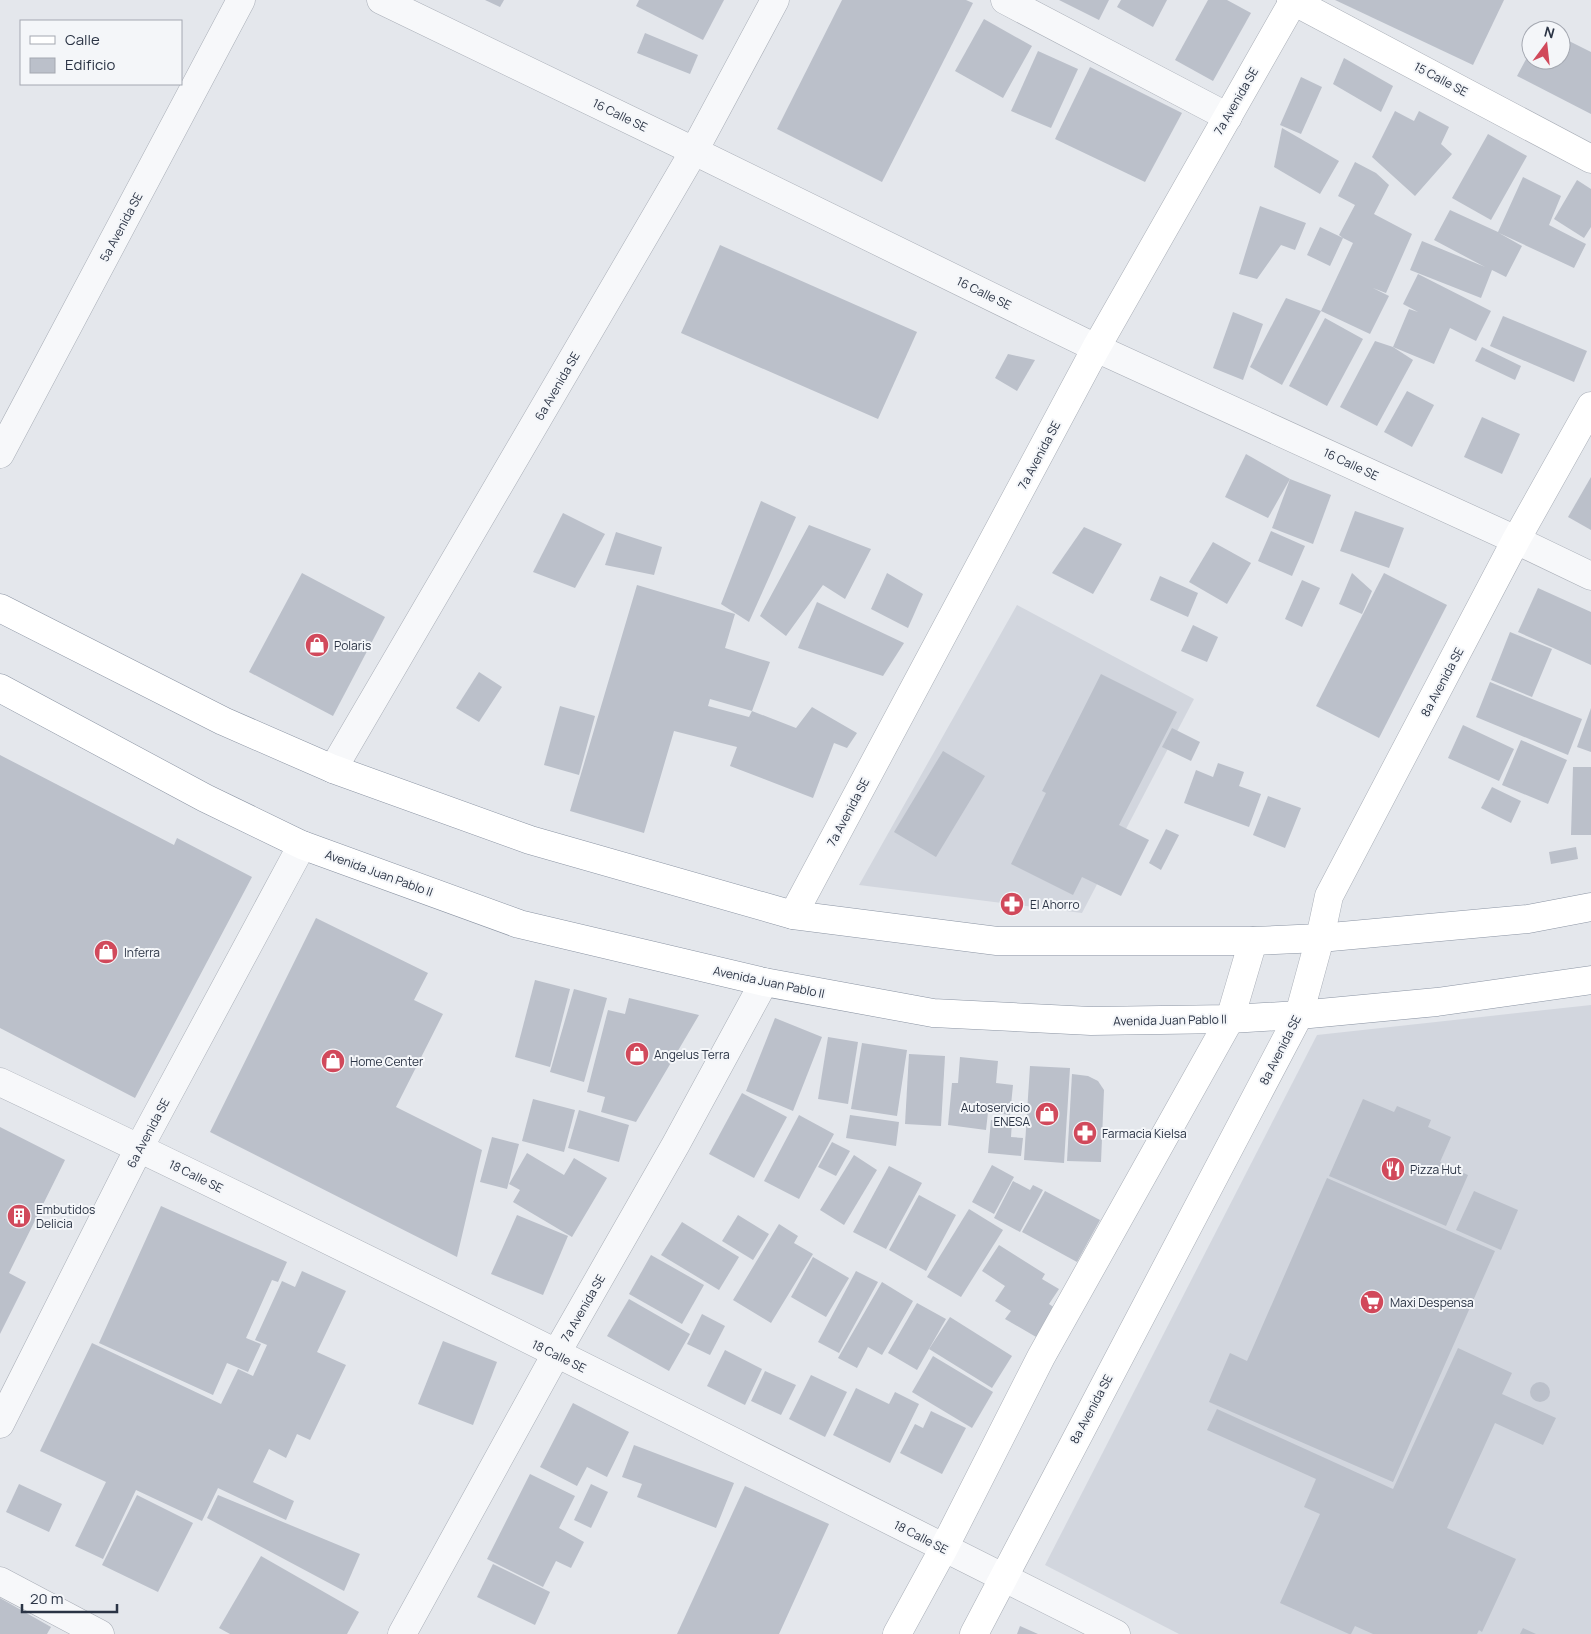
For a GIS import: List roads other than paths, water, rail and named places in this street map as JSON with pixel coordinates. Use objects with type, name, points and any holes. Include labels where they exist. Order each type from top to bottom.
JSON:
[{"type":"main road","name":"7a Avenida SE","points":[[793,915],[1096,348],[1293,0]]},
{"type":"main road","name":"15 Calle SE","points":[[1293,0],[1591,159]]},
{"type":"main road","name":"8a Avenida SE","points":[[974,1634],[1299,1014],[1320,938],[1329,896],[1516,540],[1591,406]]},
{"type":"main road","points":[[0,608],[223,721],[333,769],[530,840],[793,915],[997,941],[1253,941],[1320,938],[1528,919],[1591,907]]},
{"type":"main road","name":"Avenida Juan Pablo II","points":[[0,688],[205,798],[302,845],[519,924],[764,982],[933,1013],[1091,1021],[1230,1019],[1299,1014],[1438,1002],[1591,980]]},
{"type":"main road","points":[[897,1634],[944,1548],[1041,1357],[1230,1019],[1253,941]]},
{"type":"street","name":"5a Avenida SE","points":[[0,454],[241,0]]},
{"type":"street","name":"16 Calle SE","points":[[380,0],[694,150],[1096,348],[1591,576]]},
{"type":"street","name":"6a Avenida SE","points":[[333,769],[694,150],[774,0]]},
{"type":"street","points":[[1005,0],[1228,117]]},
{"type":"street","name":"6a Avenida SE","points":[[0,1424],[139,1148],[302,845]]},
{"type":"street","name":"7a Avenida SE","points":[[402,1634],[556,1354],[676,1144],[764,982]]},
{"type":"street","name":"18 Calle SE","points":[[0,1082],[139,1148],[556,1354],[1116,1634]]},
{"type":"street","points":[[0,1581],[100,1634]]},
{"type":"place","name":"Polaris","points":[[317,645]]},
{"type":"place","name":"El Ahorro","points":[[1012,904]]},
{"type":"place","name":"Inferra","points":[[106,952]]},
{"type":"place","name":"Angelus Terra","points":[[637,1054]]},
{"type":"place","name":"Home Center","points":[[333,1061]]},
{"type":"place","name":"Autoservicio ENESA","points":[[1047,1114]]},
{"type":"place","name":"Farmacia Kielsa","points":[[1085,1133]]},
{"type":"place","name":"Pizza Hut","points":[[1393,1169]]},
{"type":"place","name":"Embutidos Delicia","points":[[19,1216]]},
{"type":"place","name":"Maxi Despensa","points":[[1372,1302]]}]
